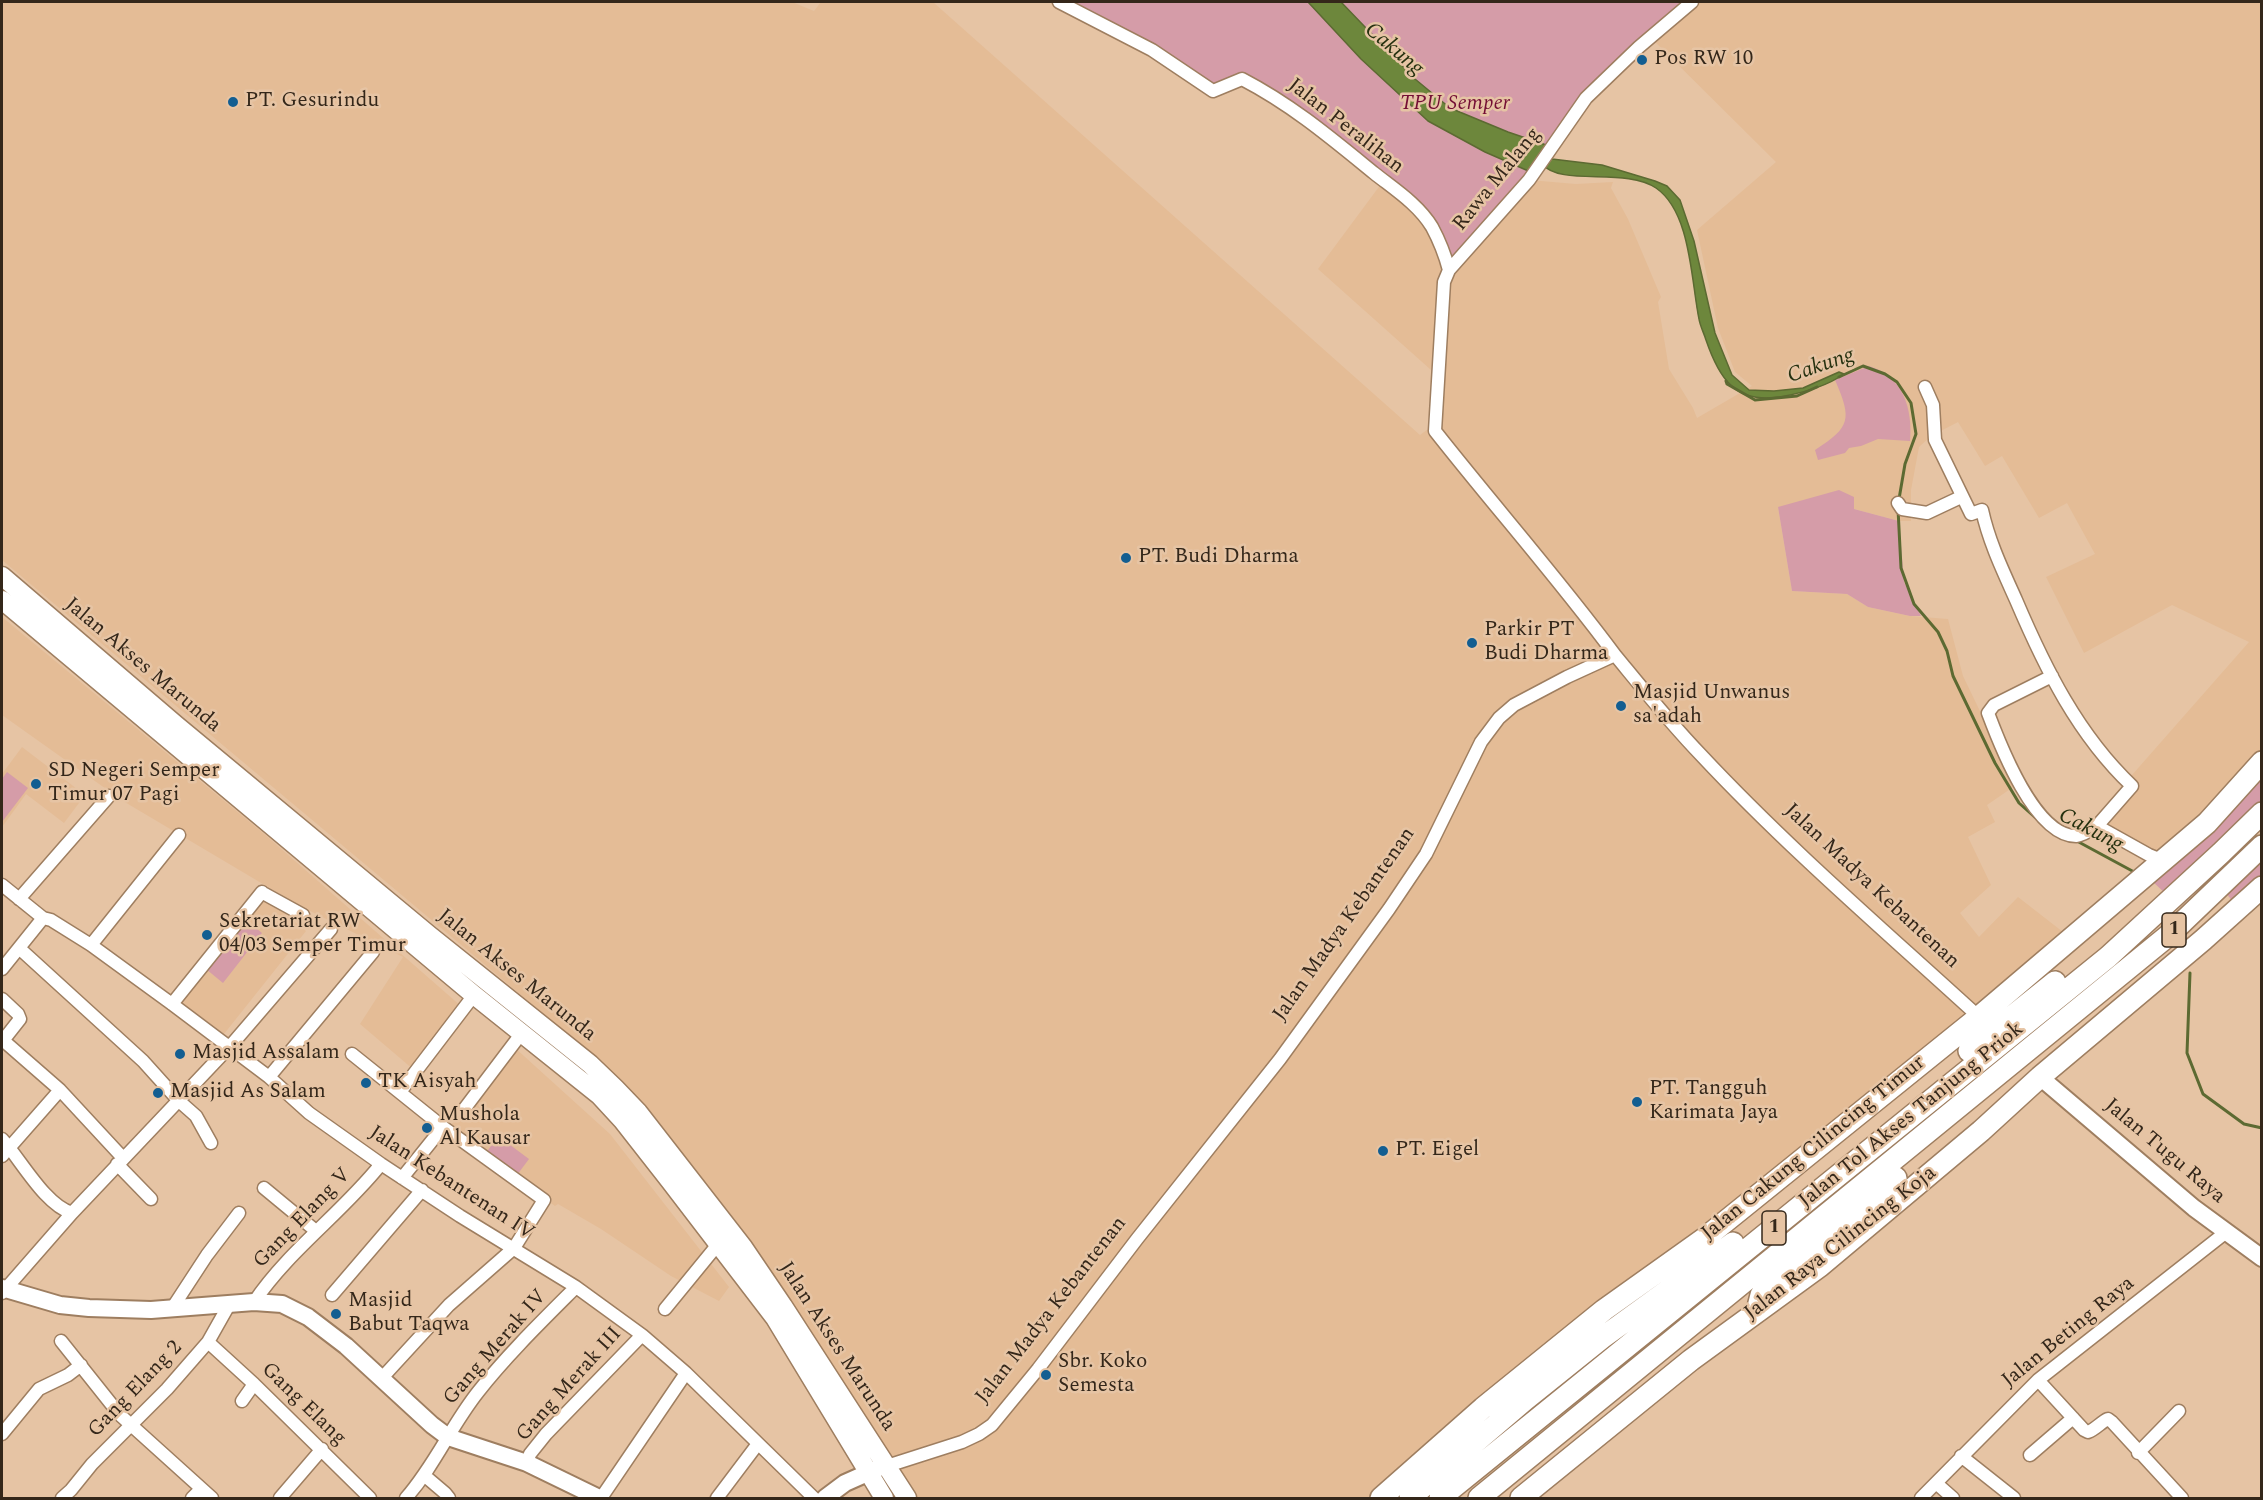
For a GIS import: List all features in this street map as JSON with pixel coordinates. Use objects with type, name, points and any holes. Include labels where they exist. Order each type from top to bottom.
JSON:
[{"type":"highway","name":"Jalan Cakung Cilincing Timur","points":[[1381,1498],[1483,1408],[1596,1317],[1705,1238],[1978,1017],[2207,823],[2262,762]]},
{"type":"highway","name":"Jalan Tol Akses Tanjung Priok","points":[[1440,1498],[2109,957],[2262,813]]},
{"type":"highway","name":"Jalan Tol Akses Tanjung Priok","points":[[1479,1498],[2019,1059],[2169,934],[2262,846]]},
{"type":"highway","name":"Jalan Raya Cilincing Koja","points":[[1521,1498],[1691,1360],[1820,1266],[1972,1138],[2153,980],[2203,940],[2262,887]]},
{"type":"highway","points":[[1410,1498],[1534,1392],[1602,1338],[1716,1256],[2077,965],[2109,957]]},
{"type":"highway","points":[[1758,1310],[1761,1295],[1767,1286],[2010,1082],[2019,1059]]},
{"type":"main road","name":"Jalan Akses Marunda","points":[[2,576],[193,739],[429,935],[590,1064],[615,1088],[638,1112],[743,1247],[907,1498]]},
{"type":"main road","name":"Jalan Akses Marunda","points":[[2,600],[521,1034],[599,1095],[623,1121],[776,1318],[884,1498]]},
{"type":"street","name":"Jalan Peralihan","points":[[1059,2],[1152,50],[1214,91],[1242,79],[1272,94],[1303,115],[1412,203],[1431,226],[1446,257],[1449,270]]},
{"type":"street","name":"Rawa Malang","points":[[1615,655],[1562,585],[1486,496],[1435,431],[1444,282],[1449,270],[1532,176],[1586,98],[1639,47],[1692,2]]},
{"type":"street","points":[[1925,387],[1933,405],[1935,440],[1971,514],[1982,510],[1996,555],[2032,638],[2081,727],[2113,768],[2132,786],[2097,826],[2078,836],[2065,834],[2051,825],[2032,803],[2013,770],[1988,713],[1994,705],[2052,676]]},
{"type":"street","points":[[1898,503],[1902,509],[1927,513],[1961,497]]},
{"type":"street","name":"Jalan Madya Kebantenan","points":[[825,1498],[845,1483],[868,1471],[962,1442],[992,1425],[1280,1059],[1389,909],[1426,854],[1481,742],[1499,718],[1514,705],[1615,655],[1701,755],[1759,813],[1889,937],[1978,1017]]},
{"type":"street","points":[[19,899],[109,796]]},
{"type":"street","points":[[2097,826],[2162,862]]},
{"type":"street","points":[[91,945],[179,836]]},
{"type":"street","name":"Jalan Kebantenan IV","points":[[2,885],[47,919],[91,945],[172,1004],[268,1077],[309,1113],[381,1164],[460,1216],[576,1287],[642,1335],[686,1374],[814,1498]]},
{"type":"street","points":[[172,1004],[263,892],[303,915]]},
{"type":"street","points":[[2,969],[47,919]]},
{"type":"street","points":[[331,929],[179,1101],[120,1161],[3,1290],[60,1305],[89,1308],[151,1310],[254,1302],[282,1304],[308,1317],[346,1346],[448,1437],[527,1463],[600,1498],[686,1374]]},
{"type":"street","points":[[19,948],[143,1061],[179,1101],[196,1116],[211,1143]]},
{"type":"street","points":[[268,1077],[373,952]]},
{"type":"street","points":[[400,1092],[474,995]]},
{"type":"street","points":[[2,999],[18,1014],[20,1019],[5,1038],[5,1042],[60,1090],[151,1199]]},
{"type":"street","points":[[465,1107],[521,1034]]},
{"type":"street","points":[[352,1054],[443,1127],[544,1200],[514,1248],[449,1305],[381,1378]]},
{"type":"street","name":"Jalan Tugu Raya","points":[[2040,1077],[2225,1233],[2262,1258]]},
{"type":"street","points":[[60,1090],[4,1148],[61,1210],[72,1213]]},
{"type":"street","points":[[402,1178],[443,1127]]},
{"type":"street","name":"Gang Elang V","points":[[254,1302],[263,1288],[381,1164]]},
{"type":"street","points":[[264,1188],[316,1231]]},
{"type":"street","points":[[332,1295],[422,1190]]},
{"type":"street","points":[[174,1307],[207,1256],[239,1213]]},
{"type":"street","name":"Jalan Beting Raya","points":[[1921,1498],[2038,1380],[2225,1233]]},
{"type":"street","points":[[665,1309],[719,1243]]},
{"type":"street","name":"Gang Merak IV","points":[[406,1498],[425,1476],[478,1392],[576,1287]]},
{"type":"street","name":"Gang Elang 2","points":[[62,1498],[92,1464],[167,1389],[208,1342],[230,1304]]},
{"type":"street","name":"Gang Merak III","points":[[527,1463],[530,1454],[546,1434],[642,1335]]},
{"type":"street","points":[[61,1341],[120,1415],[132,1424],[197,1494],[212,1498]]},
{"type":"street","name":"Gang Elang","points":[[208,1342],[370,1498]]},
{"type":"street","points":[[2,1434],[39,1389],[68,1375],[81,1365]]},
{"type":"street","points":[[2038,1380],[2088,1432],[2108,1419],[2182,1498]]},
{"type":"street","points":[[242,1401],[254,1384]]},
{"type":"street","points":[[2138,1453],[2179,1411]]},
{"type":"street","points":[[2030,1455],[2073,1418]]},
{"type":"street","points":[[717,1498],[757,1445]]},
{"type":"street","points":[[280,1498],[321,1449]]},
{"type":"street","points":[[1961,1456],[2014,1498]]},
{"type":"street","points":[[425,1476],[448,1498]]},
{"type":"street","points":[[1936,1483],[1953,1498]]},
{"type":"shaded area","points":[[2,2],[792,2],[814,11],[821,2],[933,2],[1420,435],[1435,424],[1440,378],[1318,269],[1384,180],[1529,180],[1576,184],[1613,182],[1611,188],[1628,219],[1661,297],[1658,302],[1669,369],[1697,418],[1752,386],[1735,372],[1718,328],[1697,230],[1776,162],[1650,37],[1692,2],[2261,2],[2261,763],[2164,861],[2081,833],[2249,642],[2172,605],[2084,653],[2046,577],[2095,554],[2067,503],[2039,518],[2002,456],[1985,466],[1958,422],[1931,436],[1919,447],[1911,490],[1911,521],[1899,521],[1854,509],[1778,507],[1792,591],[1847,594],[1868,607],[1910,616],[1948,619],[1963,676],[2004,761],[2019,783],[1987,805],[1995,822],[1968,837],[1991,885],[1960,913],[1979,937],[2018,897],[2072,939],[1378,1498],[913,1498],[763,1266],[631,1090],[589,1052],[2,560]]},
{"type":"shaded area","points":[[1308,2],[1341,2],[1415,79],[1450,108],[1552,147],[1533,173],[1485,152],[1428,121],[1361,59]]},
{"type":"shaded area","points":[[1548,154],[1552,159],[1602,165],[1655,181],[1667,186],[1680,200],[1694,241],[1715,333],[1732,375],[1749,390],[1774,391],[1803,388],[1839,372],[1844,374],[1830,383],[1780,397],[1764,398],[1740,392],[1723,377],[1711,354],[1701,327],[1688,248],[1683,230],[1668,199],[1656,188],[1643,182],[1551,171],[1542,164]]},
{"type":"shaded area","points":[[2,617],[263,833],[462,1007],[414,1070],[360,1024],[403,957],[300,906],[123,801],[2,715]]},
{"type":"shaded area","name":"SD Negeri Semper Timur 07 Pagi","points":[[22,747],[85,795],[64,823],[26,794],[2,827],[2,774]]},
{"type":"shaded area","points":[[262,895],[306,931],[220,1039],[176,1003]]},
{"type":"shaded area","points":[[514,1047],[610,1134],[729,1287],[719,1301],[671,1276],[601,1229],[558,1204],[555,1206],[447,1130]]},
{"type":"green space","name":"TPU Semper","points":[[1059,2],[1692,2],[1586,98],[1541,161],[1449,270],[1446,257],[1412,203],[1242,79],[1213,91]]},
{"type":"green space","points":[[1869,366],[1890,377],[1903,395],[1910,417],[1910,441],[1878,439],[1849,448],[1845,453],[1818,460],[1815,450],[1836,435],[1845,421],[1844,404],[1835,380]]},
{"type":"green space","points":[[1839,490],[1854,497],[1854,509],[1899,521],[1904,582],[1921,616],[1910,616],[1868,607],[1847,594],[1792,591],[1778,507]]},
{"type":"green space","points":[[2261,762],[2261,813],[2167,895],[2152,881]]},
{"type":"green space","points":[[7,772],[28,788],[2,822],[2,779]]},
{"type":"green space","points":[[2261,846],[2261,887],[2238,908],[2221,887]]},
{"type":"green space","points":[[246,920],[262,933],[223,983],[206,969]]},
{"type":"green space","points":[[498,1136],[529,1159],[517,1175],[486,1153]]},
{"type":"waterway","name":"Cakung","points":[[1839,377],[1863,366],[1885,374],[1897,382],[1911,403],[1916,434],[1905,464],[1899,499]]},
{"type":"waterway","name":"Cakung","points":[[1726,381],[1727,384],[1755,400],[1797,396],[1817,387]]},
{"type":"waterway","name":"Cakung","points":[[1898,509],[1901,568],[1914,604],[1938,632],[1947,651],[1953,676],[1995,763],[2019,803],[2038,820]]},
{"type":"waterway","name":"Cakung","points":[[2075,840],[2136,873]]},
{"type":"waterway","name":"Cakung","points":[[2190,973],[2187,1053],[2203,1094],[2244,1124],[2262,1128]]},
{"type":"place","name":"Pos RW 10","points":[[1642,60]]},
{"type":"place","name":"PT. Gesurindu","points":[[233,102]]},
{"type":"place","name":"PT. Budi Dharma","points":[[1126,558]]},
{"type":"place","name":"Parkir PT Budi Dharma","points":[[1472,643]]},
{"type":"place","name":"Masjid Unwanus sa'adah","points":[[1621,706]]},
{"type":"place","name":"SD Negeri Semper Timur 07 Pagi","points":[[36,784]]},
{"type":"place","name":"Sekretariat RW 04/03 Semper Timur","points":[[207,935]]},
{"type":"place","name":"Masjid Assalam","points":[[180,1054]]},
{"type":"place","name":"TK Aisyah","points":[[366,1083]]},
{"type":"place","name":"Masjid As Salam","points":[[158,1093]]},
{"type":"place","name":"PT. Tangguh Karimata Jaya","points":[[1637,1102]]},
{"type":"place","name":"Mushola Al Kausar","points":[[427,1128]]},
{"type":"place","name":"PT. Eigel","points":[[1383,1151]]},
{"type":"place","name":"Masjid Babut Taqwa","points":[[336,1314]]},
{"type":"place","name":"Sbr. Koko Semesta","points":[[1046,1375]]}]
